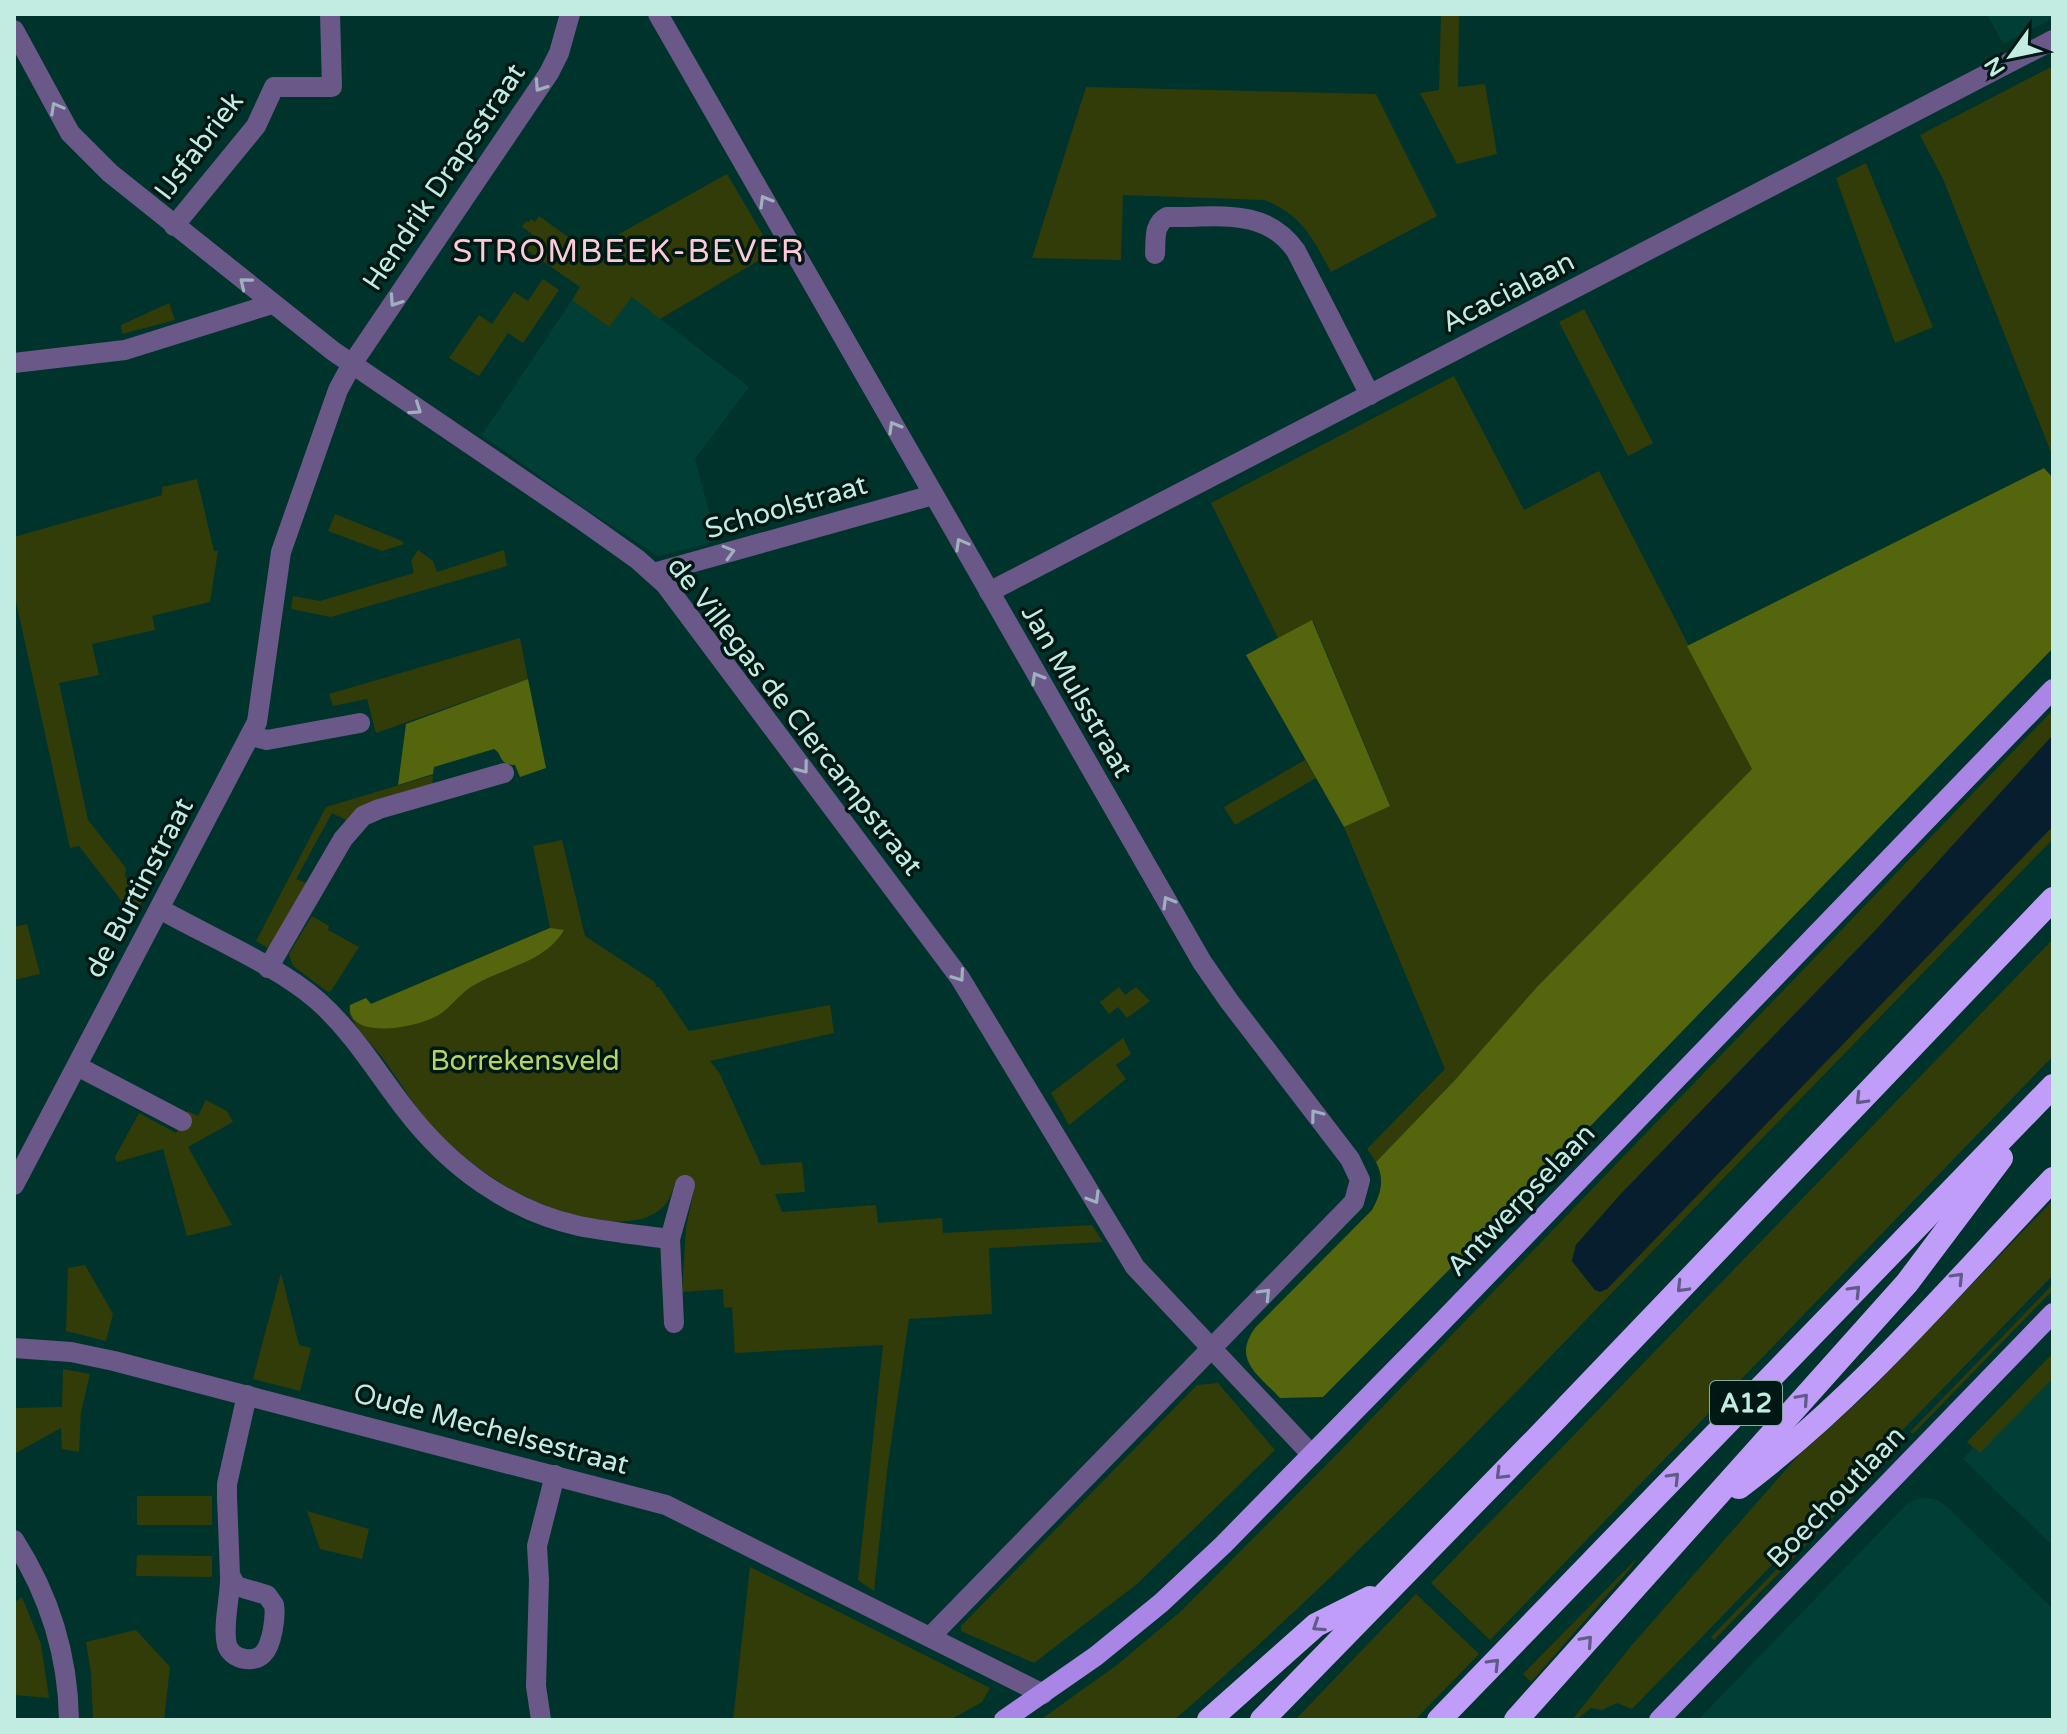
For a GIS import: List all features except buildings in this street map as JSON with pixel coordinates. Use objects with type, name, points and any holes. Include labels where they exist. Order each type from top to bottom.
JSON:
[{"type":"highway","points":[[1915,1043],[2053,880]]},
{"type":"highway","points":[[1262,1720],[1547,1428],[2053,899]]},
{"type":"highway","points":[[1516,1720],[1907,1283],[2053,1087]]},
{"type":"highway","name":"A12","points":[[1439,1720],[2053,1087]]},
{"type":"highway","points":[[1695,1520],[1790,1449],[1876,1365],[2053,1179]]},
{"type":"highway","points":[[1209,1720],[1316,1625],[1387,1590]]},
{"type":"main road","name":"Antwerpselaan","points":[[1004,1720],[1096,1656],[1161,1603],[1312,1455],[2053,689]]},
{"type":"main road","name":"Boechoutlaan","points":[[1659,1720],[2053,1313]]},
{"type":"street","name":"IJsfabriek","points":[[174,226],[256,126],[274,87],[332,87],[330,14]]},
{"type":"street","name":"Hendrik Drapsstraat","points":[[352,364],[549,73],[559,53],[570,14]]},
{"type":"street","name":"Jan Mulsstraat","points":[[658,14],[1202,962],[1356,1168],[1360,1180],[1354,1202],[1211,1350]]},
{"type":"street","name":"de Villegas de Clercampstraat","points":[[14,30],[70,133],[110,173],[272,304],[352,364],[654,573],[674,595],[960,978],[1135,1267],[1312,1455]]},
{"type":"street","name":"Acacialaan","points":[[989,592],[2053,40]]},
{"type":"street","points":[[1155,254],[1157,227],[1167,217],[1252,219],[1274,227],[1296,251],[1370,395]]},
{"type":"street","points":[[14,363],[125,350],[272,304]]},
{"type":"street","name":"de Burtinstraat","points":[[14,1185],[257,722],[281,552],[338,390],[352,364]]},
{"type":"street","name":"Schoolstraat","points":[[654,573],[933,495]]},
{"type":"street","points":[[251,736],[267,740],[360,723]]},
{"type":"street","points":[[268,968],[343,839],[363,816],[504,773]]},
{"type":"street","points":[[160,909],[291,981],[316,1000],[364,1050],[421,1128],[444,1153],[483,1184],[523,1206],[560,1221],[670,1239]]},
{"type":"street","points":[[77,1066],[182,1121]]},
{"type":"street","points":[[674,1323],[670,1239],[685,1185]]},
{"type":"street","name":"Oude Mechelsestraat","points":[[14,1348],[92,1356],[666,1505],[1043,1694]]},
{"type":"street","points":[[931,1636],[1211,1350]]},
{"type":"street","points":[[230,1575],[227,1484],[247,1395]]},
{"type":"street","points":[[541,1720],[536,1686],[537,1546],[555,1475]]},
{"type":"street","points":[[14,1540],[42,1591],[61,1643],[67,1672],[69,1720]]},
{"type":"shaded area","points":[[1987,14],[2053,14],[2053,18],[2003,44]]},
{"type":"shaded area","points":[[632,297],[749,387],[695,459],[717,541],[658,556],[578,504],[482,435],[572,300],[609,326]]},
{"type":"shaded area","points":[[2053,1353],[2053,1546],[1963,1459],[1973,1448],[1967,1442]]},
{"type":"shaded area","points":[[1927,1498],[1938,1500],[1946,1506],[2053,1609],[2053,1720],[1698,1720],[1906,1505]]},
{"type":"green space","points":[[1441,14],[1459,14],[1458,87],[1485,84],[1497,154],[1457,164],[1420,93],[1439,90]]},
{"type":"green space","points":[[2053,66],[2053,457],[1943,179],[1920,135]]},
{"type":"green space","points":[[1086,87],[1376,94],[1437,216],[1331,272],[1312,238],[1297,220],[1264,200],[1123,195],[1121,260],[1032,258]]},
{"type":"green space","points":[[1866,163],[1933,327],[1895,343],[1836,178]]},
{"type":"green space","points":[[727,174],[773,252],[660,319],[632,297],[609,327],[572,300],[580,287],[524,248],[532,234],[522,227],[531,219],[535,222],[539,216],[600,260],[601,253],[619,241],[619,234]]},
{"type":"green space","points":[[543,279],[559,290],[523,343],[508,333],[479,376],[449,358],[479,315],[492,324],[514,292],[528,301]]},
{"type":"green space","points":[[169,303],[175,320],[122,334],[121,325]]},
{"type":"green space","points":[[1584,309],[1653,443],[1628,456],[1559,322]]},
{"type":"green space","points":[[1454,376],[1524,510],[1599,471],[1752,769],[1537,988],[1376,1162],[1367,1149],[1445,1069],[1344,827],[1390,805],[1313,621],[1278,638],[1211,503]]},
{"type":"green space","points":[[2044,468],[2053,478],[2053,648],[1546,1172],[1323,1397],[1280,1398],[1251,1366],[1246,1349],[1249,1339],[1255,1328],[1372,1210],[1381,1186],[1376,1162],[1455,1080],[1537,987],[1752,769],[1687,646]]},
{"type":"green space","points":[[197,479],[214,551],[218,551],[210,602],[152,616],[155,630],[92,644],[99,675],[59,683],[88,820],[126,868],[125,876],[143,900],[134,917],[79,846],[70,848],[14,592],[14,537],[162,495],[162,487]]},
{"type":"green space","points":[[335,514],[404,544],[382,551],[328,531]]},
{"type":"green space","points":[[418,550],[433,561],[437,572],[504,550],[507,566],[331,617],[291,609],[293,596],[320,601],[414,573],[411,561]]},
{"type":"green space","points":[[1312,620],[1390,806],[1344,827],[1246,655]]},
{"type":"green space","points":[[520,638],[528,679],[376,733],[367,699],[333,706],[329,694]]},
{"type":"green space","points":[[528,679],[546,768],[520,777],[515,765],[503,761],[494,749],[434,767],[433,774],[398,785],[406,724]]},
{"type":"green space","points":[[2053,710],[2053,735],[1873,933],[1619,1196],[1576,1245],[1572,1261],[1595,1290],[1607,1289],[2053,826],[2053,839],[1396,1513],[1287,1619],[1174,1720],[1040,1720],[1117,1665],[1180,1612],[1345,1446]]},
{"type":"green space","points":[[1305,760],[1316,778],[1235,825],[1224,807]]},
{"type":"green space","points":[[434,767],[432,785],[348,821],[332,813],[296,879],[309,884],[268,948],[256,941],[326,807],[433,775]]},
{"type":"green space","name":"Borrekensveld","points":[[562,840],[585,936],[655,982],[689,1031],[830,1005],[834,1033],[710,1061],[719,1072],[761,1165],[802,1162],[805,1192],[775,1194],[782,1212],[876,1205],[878,1223],[942,1218],[943,1233],[1092,1225],[1103,1242],[989,1248],[992,1314],[909,1319],[887,1471],[874,1591],[858,1580],[883,1345],[735,1353],[732,1307],[724,1308],[723,1289],[682,1292],[686,1228],[695,1185],[677,1178],[664,1206],[650,1216],[632,1221],[611,1221],[568,1213],[514,1191],[478,1167],[436,1131],[349,1013],[350,1005],[366,998],[371,1004],[550,928],[533,846]]},
{"type":"green space","points":[[312,916],[329,926],[328,930],[359,947],[328,992],[293,966],[289,954]]},
{"type":"green space","points":[[27,924],[40,974],[14,980],[14,927]]},
{"type":"green space","points":[[550,928],[564,930],[545,950],[471,987],[434,1018],[405,1026],[373,1028],[360,1024],[352,1017],[350,1005],[366,998],[371,1004]]},
{"type":"green space","points":[[2053,939],[2053,1056],[1490,1640],[1431,1583]]},
{"type":"green space","points":[[1119,987],[1125,995],[1136,987],[1150,1001],[1127,1018],[1118,1007],[1109,1014],[1100,1002]]},
{"type":"green space","points":[[1123,1038],[1131,1054],[1116,1065],[1126,1079],[1069,1125],[1051,1093]]},
{"type":"green space","points":[[206,1100],[227,1111],[233,1122],[188,1147],[232,1225],[187,1236],[163,1149],[117,1162],[115,1157],[139,1113],[176,1133],[188,1111],[198,1116]]},
{"type":"green space","points":[[2053,1200],[2053,1275],[1632,1709],[1617,1703],[1602,1710],[1591,1708],[1572,1720],[1631,1646],[1797,1457],[1867,1394]]},
{"type":"green space","points":[[85,1265],[113,1314],[106,1341],[66,1331],[68,1268]]},
{"type":"green space","points":[[281,1273],[299,1345],[311,1348],[300,1391],[253,1379]]},
{"type":"green space","points":[[2053,1284],[2053,1290],[1913,1434],[1910,1432]]},
{"type":"green space","points":[[2053,1353],[2053,1378],[1980,1453],[1967,1442]]},
{"type":"green space","points":[[63,1369],[90,1374],[81,1412],[79,1452],[62,1449],[61,1428],[14,1454],[14,1408],[62,1407]]},
{"type":"green space","points":[[1218,1383],[1275,1450],[1137,1584],[1034,1663],[961,1631],[961,1626],[1197,1385]]},
{"type":"green space","points":[[1899,1443],[1902,1446],[1714,1640],[1711,1637]]},
{"type":"green space","points":[[137,1496],[212,1496],[212,1525],[137,1525]]},
{"type":"green space","points":[[307,1511],[369,1529],[362,1559],[320,1549]]},
{"type":"green space","points":[[137,1555],[212,1556],[212,1577],[136,1576]]},
{"type":"green space","points":[[1637,1558],[1630,1569],[1531,1682],[1523,1674]]},
{"type":"green space","points":[[750,1567],[990,1688],[982,1702],[950,1720],[733,1720]]},
{"type":"green space","points":[[1416,1594],[1479,1654],[1415,1720],[1295,1720]]},
{"type":"green space","points":[[22,1597],[41,1644],[49,1698],[14,1695],[14,1603]]},
{"type":"green space","points":[[136,1630],[170,1667],[164,1720],[93,1720],[86,1642]]},
{"type":"water","points":[[2053,735],[2053,826],[1607,1289],[1600,1292],[1595,1290],[1572,1261],[1576,1245],[1619,1196],[1873,933]]},
{"type":"district","name":"STROMBEEK-BEVER","points":[[629,252]]}]
